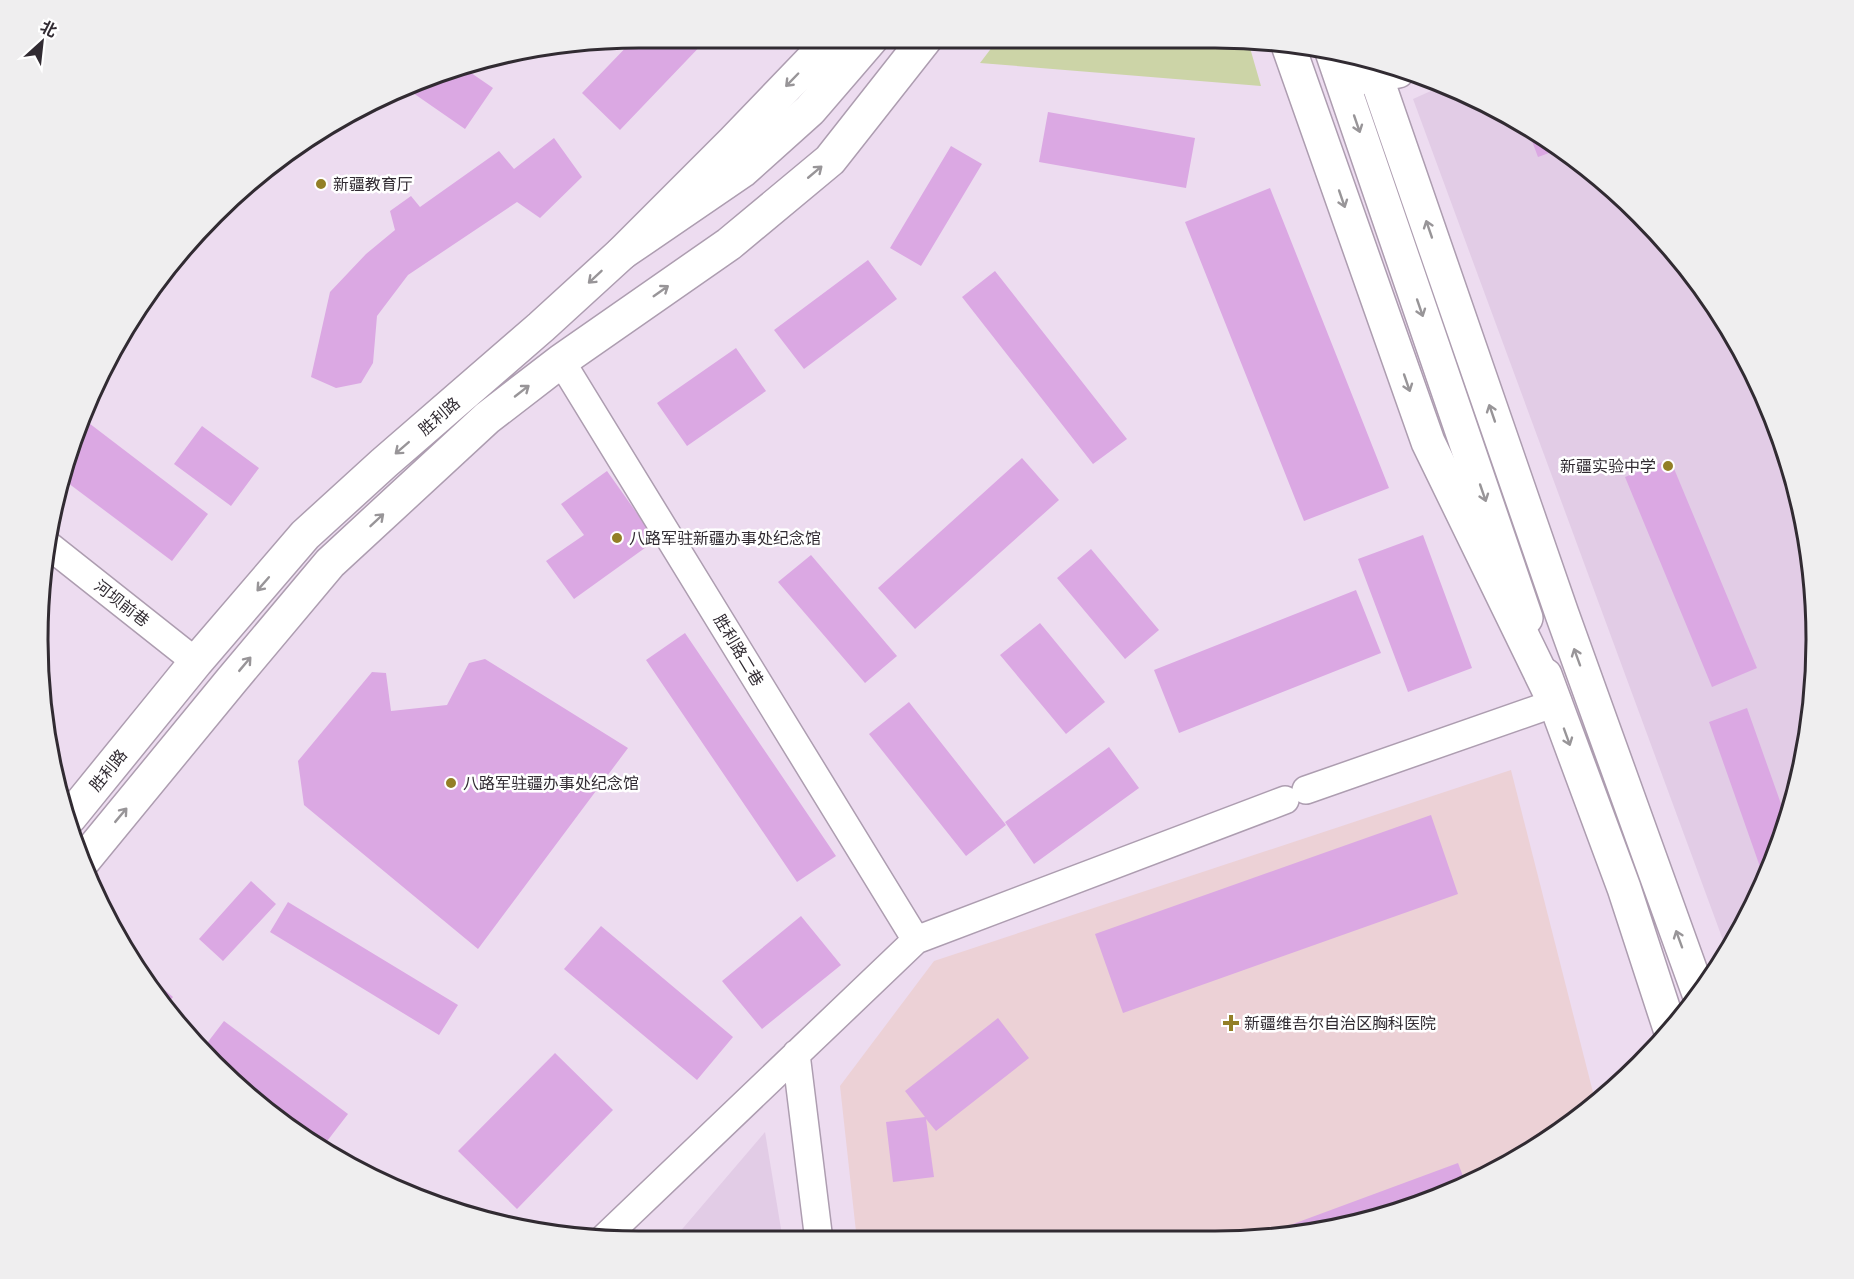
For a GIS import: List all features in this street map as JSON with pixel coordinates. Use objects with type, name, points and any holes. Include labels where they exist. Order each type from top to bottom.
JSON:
[{"type":"main road","name":"胜利路","points":[[74,812],[196,662],[305,536],[384,463],[541,327],[622,253],[823,48]]},
{"type":"main road","points":[[622,253],[742,171],[810,110],[863,48]]},
{"type":"main road","points":[[89,854],[330,563],[487,418],[561,361],[729,244],[830,160],[918,48]]},
{"type":"main road","points":[[1291,53],[1428,442],[1555,703]]},
{"type":"main road","points":[[1335,60],[1555,703],[1624,888],[1667,1020]]},
{"type":"main road","points":[[1343,81],[1378,71]]},
{"type":"main road","points":[[1383,72],[1562,614],[1695,984]]},
{"type":"street","name":"胜利路二巷","points":[[561,361],[916,940]]},
{"type":"street","name":"河坝前巷","points":[[55,550],[196,662]]},
{"type":"street","points":[[612,1230],[916,940],[1296,795],[1555,703]]},
{"type":"street","points":[[796,1054],[818,1231]]},
{"type":"shaded area","name":"新疆实验中学","points":[[1433,90],[1510,127],[1575,170],[1633,221],[1684,279],[1727,344],[1761,413],[1775,449],[1795,524],[1805,601],[1805,678],[1801,717],[1795,755],[1775,830],[1745,901],[1723,941],[1413,99]]},
{"type":"shaded area","name":"新疆维吾尔自治区胸科医院","points":[[1511,770],[1593,1094],[1543,1131],[1476,1170],[1405,1200],[1330,1220],[1253,1230],[1214,1231],[856,1231],[840,1086],[934,961]]},
{"type":"shaded area","points":[[765,1132],[781,1231],[681,1231]]},
{"type":"green space","points":[[991,48],[1250,49],[1261,86],[980,63]]},
{"type":"building","points":[[625,48],[698,48],[620,130],[582,93]]},
{"type":"building","points":[[471,73],[493,88],[465,129],[413,93]]},
{"type":"building","points":[[1048,112],[1195,138],[1186,188],[1039,162]]},
{"type":"building","points":[[554,138],[582,177],[540,218],[517,202],[408,275],[377,316],[373,363],[361,383],[336,388],[311,377],[330,292],[366,254],[395,230],[390,211],[411,196],[420,207],[499,151],[514,169]]},
{"type":"building","points":[[1532,141],[1550,153],[1538,157]]},
{"type":"building","points":[[951,146],[982,164],[921,266],[890,248]]},
{"type":"building","points":[[1270,188],[1389,488],[1304,521],[1185,222]]},
{"type":"building","points":[[868,260],[897,299],[804,369],[774,330]]},
{"type":"building","points":[[995,271],[1127,439],[1093,464],[962,297]]},
{"type":"building","points":[[736,348],[766,391],[687,446],[657,403]]},
{"type":"building","points":[[89,423],[208,514],[172,561],[69,484]]},
{"type":"building","points":[[202,426],[259,468],[231,506],[174,464]]},
{"type":"building","points":[[1022,458],[1059,500],[915,629],[878,588]]},
{"type":"building","points":[[1670,459],[1757,668],[1712,687],[1625,477]]},
{"type":"building","name":"八路军驻新疆办事处纪念馆","points":[[607,471],[656,540],[574,599],[546,561],[584,535],[561,504]]},
{"type":"building","points":[[1423,535],[1472,668],[1408,692],[1358,559]]},
{"type":"building","points":[[1091,549],[1159,630],[1125,659],[1057,578]]},
{"type":"building","points":[[811,555],[897,656],[865,683],[778,582]]},
{"type":"building","points":[[1356,590],[1381,653],[1179,733],[1154,670]]},
{"type":"building","points":[[1040,623],[1105,702],[1066,734],[1000,655]]},
{"type":"building","points":[[685,633],[836,856],[797,882],[646,660]]},
{"type":"building","name":"八路军驻疆办事处纪念馆","points":[[485,659],[628,748],[478,949],[304,805],[298,761],[372,672],[386,673],[391,711],[447,705],[469,663]]},
{"type":"building","points":[[909,702],[1006,825],[966,856],[869,734]]},
{"type":"building","points":[[1747,708],[1782,807],[1760,868],[1709,722]]},
{"type":"building","points":[[1109,747],[1139,788],[1034,864],[1005,822]]},
{"type":"building","points":[[1431,815],[1458,894],[1123,1013],[1095,934]]},
{"type":"building","points":[[251,881],[276,904],[223,961],[199,939]]},
{"type":"building","points":[[288,902],[458,1005],[439,1035],[270,932]]},
{"type":"building","points":[[801,916],[841,965],[762,1029],[722,981]]},
{"type":"building","points":[[601,926],[733,1037],[697,1080],[564,969]]},
{"type":"building","points":[[161,987],[173,997],[170,1000]]},
{"type":"building","points":[[998,1018],[1029,1058],[936,1131],[926,1119],[934,1177],[893,1182],[886,1122],[925,1117],[905,1091]]},
{"type":"building","points":[[224,1021],[348,1114],[327,1141],[279,1109],[249,1084],[207,1043]]},
{"type":"building","points":[[555,1053],[613,1110],[517,1209],[458,1151]]},
{"type":"building","points":[[1458,1163],[1463,1176],[1405,1200],[1368,1211],[1286,1227]]},
{"type":"place","name":"新疆教育厅","points":[[321,184]]},
{"type":"place","name":"新疆实验中学","points":[[1668,466]]},
{"type":"place","name":"八路军驻新疆办事处纪念馆","points":[[617,538]]},
{"type":"place","name":"八路军驻疆办事处纪念馆","points":[[451,783]]},
{"type":"place","name":"新疆维吾尔自治区胸科医院","points":[[1231,1023]]}]
